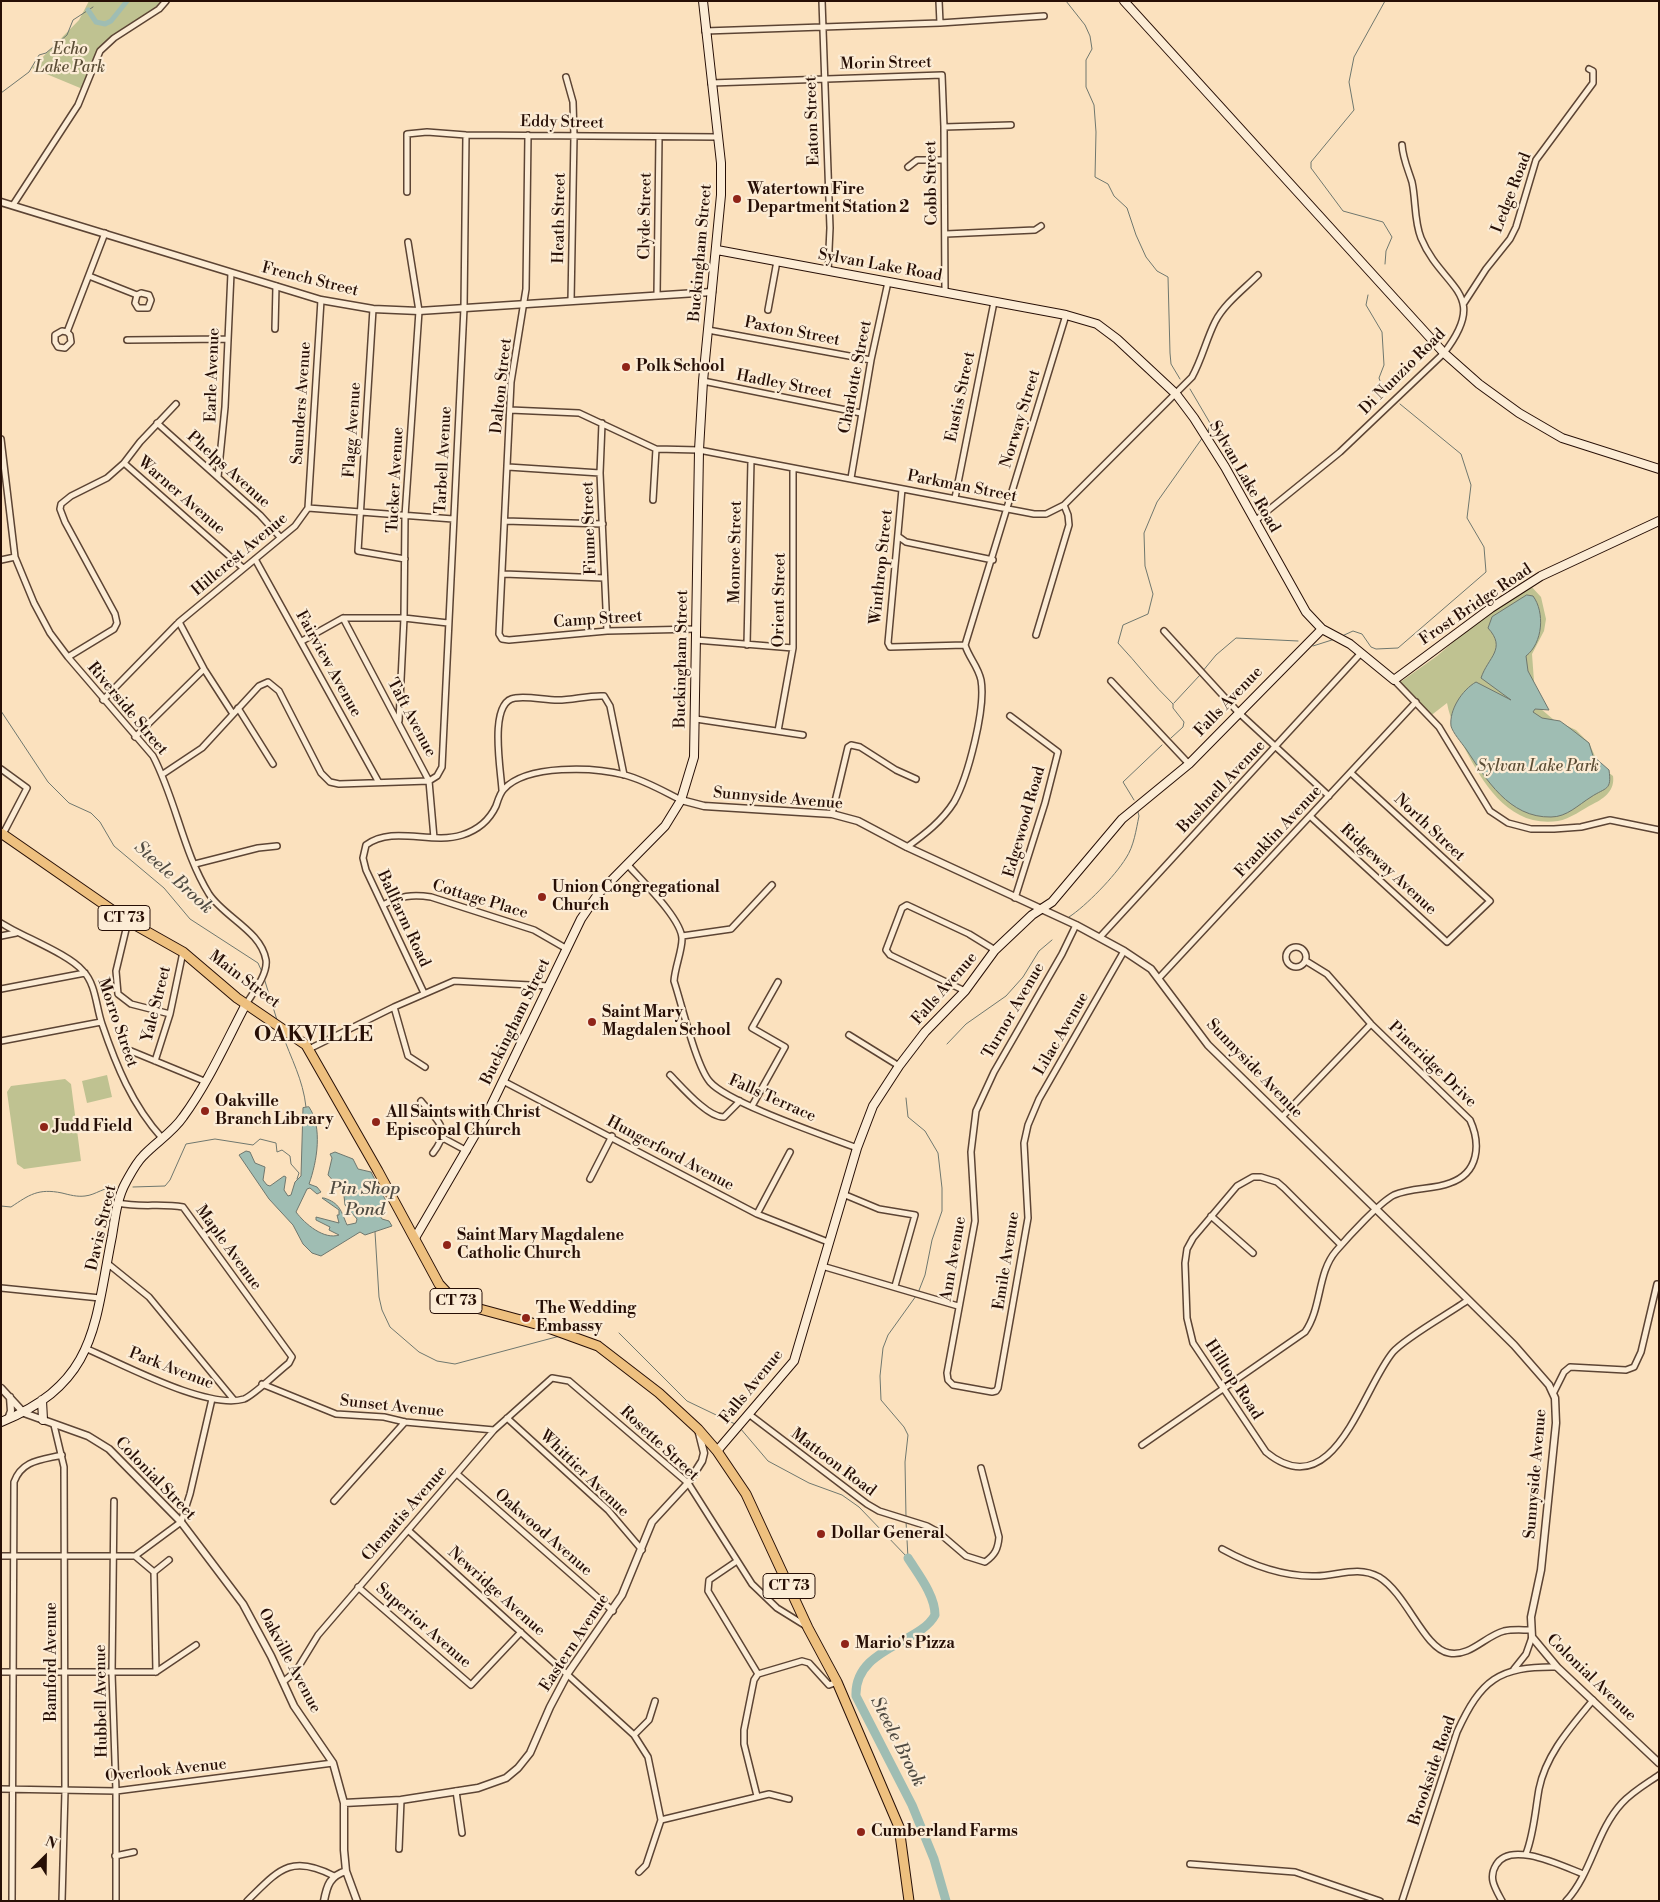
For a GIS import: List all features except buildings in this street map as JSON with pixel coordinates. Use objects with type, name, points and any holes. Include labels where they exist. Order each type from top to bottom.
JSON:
[{"type":"main road","name":"Buckingham Street","points":[[415,1238],[467,1151],[581,919],[598,894],[665,826],[681,800],[694,757],[699,450],[703,381],[721,195],[718,137],[702,1]]},
{"type":"main road","points":[[1124,1],[1444,352],[1479,384],[1519,413],[1562,438],[1659,469]]},
{"type":"main road","name":"Sylvan Lake Road","points":[[717,250],[945,291],[1066,315],[1097,324],[1117,339],[1176,394],[1205,436],[1306,612],[1322,629],[1338,636],[1394,680]]},
{"type":"main road","name":"Frost Bridge Road","points":[[1394,680],[1491,608],[1541,576],[1659,521]]},
{"type":"main road","name":"Falls Avenue","points":[[717,1451],[794,1361],[857,1148],[873,1106],[899,1066],[925,1032],[965,990],[995,950],[1040,909],[1052,902],[1122,819],[1188,764],[1322,629]]},
{"type":"main road","name":"Main Street","points":[[2,833],[128,921],[183,952],[246,1004],[309,1049],[439,1284],[453,1299],[472,1307],[573,1335],[605,1351],[659,1393],[698,1429]]},
{"type":"main road","name":"Davis Street","points":[[5,1421],[24,1413],[53,1392],[74,1370],[87,1349],[96,1324],[118,1203],[125,1184],[141,1158],[183,1118],[246,1004]]},
{"type":"main road","points":[[42,1400],[43,1420]]},
{"type":"main road","name":"CT 73","points":[[698,1429],[717,1451],[746,1494],[808,1628],[836,1682],[899,1827],[909,1901]]},
{"type":"street","points":[[14,205],[78,104],[100,51],[114,38],[159,9],[166,1]]},
{"type":"street","name":"Eaton Street","points":[[822,1],[830,228],[828,271]]},
{"type":"street","points":[[938,1],[940,23]]},
{"type":"street","points":[[705,31],[940,23],[1044,16]]},
{"type":"street","name":"Ledge Road","points":[[1464,303],[1486,269],[1510,239],[1523,208],[1536,160],[1593,83],[1593,71],[1589,69]]},
{"type":"street","name":"Morin Street","points":[[711,83],[942,75]]},
{"type":"street","name":"Cobb Street","points":[[942,75],[946,234],[945,291]]},
{"type":"street","name":"Heath Street","points":[[566,77],[573,102],[574,136],[571,301]]},
{"type":"street","points":[[944,127],[1011,125]]},
{"type":"street","name":"Eddy Street","points":[[408,192],[407,134],[427,132],[466,135],[718,137]]},
{"type":"street","name":"Tarbell Avenue","points":[[429,781],[437,776],[442,767],[464,308],[466,135]]},
{"type":"street","name":"Dalton Street","points":[[502,639],[499,634],[504,574],[511,382],[526,289],[528,135]]},
{"type":"street","name":"Clyde Street","points":[[657,295],[660,137]]},
{"type":"street","points":[[1402,145],[1403,159],[1412,182],[1420,237],[1464,303]]},
{"type":"street","points":[[908,167],[917,160],[944,160]]},
{"type":"street","name":"French Street","points":[[1,202],[321,300],[373,309],[419,311],[524,306],[712,292]]},
{"type":"street","points":[[946,234],[1035,230],[1041,226]]},
{"type":"street","points":[[67,332],[105,233]]},
{"type":"street","name":"Tucker Avenue","points":[[399,721],[404,618],[405,516],[419,311],[408,242]]},
{"type":"street","points":[[768,310],[776,261]]},
{"type":"street","name":"Earle Avenue","points":[[218,476],[225,407],[231,273]]},
{"type":"street","name":"Parkman Street","points":[[656,449],[699,450],[1040,514],[1064,505],[1192,377],[1216,321],[1258,275]]},
{"type":"street","points":[[89,276],[137,295]]},
{"type":"street","name":"Charlotte Street","points":[[851,478],[871,360],[888,282]]},
{"type":"street","points":[[275,329],[276,286]]},
{"type":"street","name":"Saunders Avenue","points":[[308,508],[321,300]]},
{"type":"street","name":"Eustis Street","points":[[955,498],[994,302]]},
{"type":"street","name":"Di Nunzio Road","points":[[1256,522],[1340,452],[1444,352],[1459,334],[1465,316],[1464,303]]},
{"type":"street","name":"Flagg Avenue","points":[[373,309],[358,551],[405,559]]},
{"type":"street","name":"Norway Street","points":[[965,646],[993,560],[1066,315]]},
{"type":"street","name":"Paxton Street","points":[[708,330],[871,360]]},
{"type":"street","points":[[126,340],[227,339]]},
{"type":"street","name":"Hadley Street","points":[[703,381],[861,413]]},
{"type":"street","points":[[68,657],[114,629],[117,623],[115,614],[65,522],[60,510],[62,504],[71,496],[107,478],[124,463],[157,422],[176,404]]},
{"type":"street","points":[[510,410],[579,413],[656,449],[654,500]]},
{"type":"street","name":"Phelps Avenue","points":[[157,422],[260,515],[280,537]]},
{"type":"street","name":"Fiume Street","points":[[602,423],[600,473],[607,631]]},
{"type":"street","name":"Riverside Street","points":[[1,439],[15,557],[34,603],[50,632],[68,657],[153,756],[162,774],[195,864],[210,895],[253,938],[265,956],[266,966],[246,1004]]},
{"type":"street","name":"Monroe Street","points":[[747,645],[751,460]]},
{"type":"street","name":"Warner Avenue","points":[[124,463],[244,568]]},
{"type":"street","points":[[508,467],[600,473]]},
{"type":"street","name":"Orient Street","points":[[778,731],[793,648],[793,468]]},
{"type":"street","name":"Winthrop Street","points":[[902,489],[888,642],[890,647],[965,646]]},
{"type":"street","points":[[1036,635],[1069,526],[1068,515],[1064,505]]},
{"type":"street","name":"Hillcrest Avenue","points":[[103,700],[180,622],[295,526],[308,508],[453,519]]},
{"type":"street","points":[[505,521],[603,524]]},
{"type":"street","points":[[899,537],[906,542],[993,560]]},
{"type":"street","points":[[1,560],[15,557]]},
{"type":"street","name":"Fairview Avenue","points":[[255,559],[378,781]]},
{"type":"street","points":[[504,574],[604,578]]},
{"type":"street","points":[[302,641],[343,618],[404,618],[448,623]]},
{"type":"street","name":"Taft Avenue","points":[[343,618],[429,781],[434,838]]},
{"type":"street","points":[[180,622],[204,669],[233,714]]},
{"type":"street","name":"Camp Street","points":[[502,639],[509,640],[607,631],[697,629]]},
{"type":"street","points":[[1164,630],[1238,712],[1328,796]]},
{"type":"street","points":[[696,640],[793,648]]},
{"type":"street","points":[[908,847],[933,827],[954,801],[978,727],[981,681],[977,667],[965,646]]},
{"type":"street","name":"Bushnell Avenue","points":[[1100,937],[1361,653]]},
{"type":"street","points":[[135,737],[204,669]]},
{"type":"street","name":"Sylvan Lake Road","points":[[1394,680],[1439,727],[1490,811],[1508,823],[1531,829],[1554,829],[1581,827],[1610,820],[1659,830]]},
{"type":"street","points":[[1111,681],[1188,764]]},
{"type":"street","points":[[162,774],[202,748],[259,686],[268,682],[279,691],[321,773],[330,782],[339,784],[378,781],[429,781]]},
{"type":"street","points":[[502,790],[499,711],[504,702],[514,698],[560,700],[604,696],[610,706],[624,775]]},
{"type":"street","name":"Franklin Avenue","points":[[1158,978],[1311,817],[1328,796],[1416,702]]},
{"type":"street","points":[[238,708],[273,764]]},
{"type":"street","name":"Edgewood Road","points":[[1010,716],[1058,752],[1045,803],[1015,898]]},
{"type":"street","points":[[696,719],[803,735]]},
{"type":"street","points":[[832,814],[845,757],[848,747],[851,745],[860,747],[896,770],[916,779]]},
{"type":"street","points":[[1,769],[27,788],[2,833]]},
{"type":"street","points":[[502,790],[513,780],[548,770],[586,771],[624,775],[681,800]]},
{"type":"street","name":"North Street","points":[[1351,773],[1490,901],[1447,942]]},
{"type":"street","name":"Ballfarm Road","points":[[424,993],[366,870],[363,858],[366,846],[374,840],[386,836],[434,838],[461,835],[480,828],[493,813],[502,790]]},
{"type":"street","name":"Sunnyside Avenue","points":[[681,800],[704,806],[832,814],[858,821],[908,847],[1076,925],[1144,963],[1158,978],[1208,1045],[1540,1372],[1554,1392],[1556,1414],[1552,1468],[1541,1570],[1534,1602]]},
{"type":"street","name":"Ridgeway Avenue","points":[[1311,817],[1447,942]]},
{"type":"street","points":[[195,864],[258,848],[277,846]]},
{"type":"street","points":[[628,864],[670,914],[679,927],[682,936],[731,929],[772,885]]},
{"type":"street","name":"Cottage Place","points":[[383,905],[400,896],[416,895],[431,897],[534,930],[566,949]]},
{"type":"street","points":[[965,990],[890,955],[886,950],[890,934],[904,905],[969,934],[995,950]]},
{"type":"street","points":[[128,921],[116,971],[118,994],[131,1004],[170,1014]]},
{"type":"street","name":"Morro Street","points":[[1,923],[69,960],[86,973],[101,1022],[124,1082],[147,1120],[162,1138]]},
{"type":"street","name":"Turnor Avenue","points":[[976,1111],[994,1072],[1062,954],[1076,925]]},
{"type":"street","points":[[1,936],[17,933]]},
{"type":"street","name":"Falls Terrace","points":[[682,936],[674,981],[700,1063],[709,1082],[721,1092],[740,1101],[857,1148]]},
{"type":"street","name":"Pineridge Drive","points":[[1295,946],[1301,948],[1306,955],[1306,961],[1301,966],[1292,966],[1286,958],[1287,952],[1295,946]]},
{"type":"street","name":"Lilac Avenue","points":[[1026,1132],[1039,1099],[1124,951]]},
{"type":"street","name":"Yale Street","points":[[155,1061],[170,1014],[183,952]]},
{"type":"street","name":"Pineridge Drive","points":[[1142,1445],[1305,1332],[1312,1320],[1330,1260],[1341,1246],[1392,1196],[1404,1191],[1450,1183],[1464,1175],[1472,1164],[1477,1151],[1476,1134],[1470,1120],[1371,1024],[1327,974],[1306,961]]},
{"type":"street","points":[[1,989],[86,973]]},
{"type":"street","points":[[309,1049],[394,1007],[454,981],[549,986]]},
{"type":"street","points":[[752,1106],[785,1047],[752,1028],[778,982]]},
{"type":"street","points":[[394,1007],[408,1056],[426,1067]]},
{"type":"street","points":[[1,1041],[101,1022]]},
{"type":"street","points":[[1282,1117],[1371,1024]]},
{"type":"street","points":[[849,1035],[899,1066]]},
{"type":"street","name":"Yale Street","points":[[131,1051],[204,1081]]},
{"type":"street","points":[[670,1075],[698,1102],[716,1115],[724,1117],[740,1101]]},
{"type":"street","name":"Hungerford Avenue","points":[[503,1081],[612,1136],[756,1214],[828,1242]]},
{"type":"street","points":[[421,1101],[442,1127],[443,1138],[433,1153]]},
{"type":"street","name":"Ann Avenue","points":[[948,1380],[958,1306],[975,1221],[971,1147],[976,1111]]},
{"type":"street","name":"Emile Avenue","points":[[948,1380],[953,1385],[996,1391],[1008,1340],[1028,1218],[1026,1132]]},
{"type":"street","points":[[590,1179],[612,1136]]},
{"type":"street","points":[[443,1138],[467,1151]]},
{"type":"street","points":[[756,1214],[790,1152]]},
{"type":"street","name":"Hilltop Road","points":[[1341,1246],[1284,1188],[1269,1178],[1253,1177],[1237,1186],[1193,1238],[1187,1249],[1185,1263],[1187,1318],[1193,1343],[1266,1452],[1282,1463],[1301,1466],[1310,1465],[1324,1458],[1338,1447],[1395,1350],[1468,1300]]},
{"type":"street","points":[[843,1194],[879,1209],[915,1214],[895,1286]]},
{"type":"street","name":"Maple Avenue","points":[[118,1203],[133,1206],[169,1205],[183,1207],[292,1357]]},
{"type":"street","points":[[1211,1216],[1254,1253]]},
{"type":"street","points":[[107,1263],[149,1297],[234,1400]]},
{"type":"street","points":[[822,1266],[958,1306]]},
{"type":"street","points":[[1554,1392],[1564,1372],[1570,1367],[1626,1370],[1634,1367],[1641,1352],[1657,1284]]},
{"type":"street","points":[[1,1288],[100,1298]]},
{"type":"street","name":"Park Avenue","points":[[87,1349],[148,1376],[212,1399],[234,1400],[246,1398],[289,1363],[292,1357]]},
{"type":"street","name":"Clematis Avenue","points":[[283,1682],[296,1671],[318,1635],[358,1587],[494,1430],[552,1378],[559,1378]]},
{"type":"street","name":"Rosette Street","points":[[559,1378],[569,1381],[688,1483],[752,1584],[771,1602],[808,1628]]},
{"type":"street","name":"Sunset Avenue","points":[[262,1384],[336,1414],[384,1417],[405,1422],[494,1430]]},
{"type":"street","name":"Colonial Street","points":[[1,1388],[24,1413],[88,1436],[110,1449],[181,1522],[225,1580]]},
{"type":"street","points":[[5,1421],[12,1412],[10,1397]]},
{"type":"street","points":[[1,1556],[64,1555],[114,1558],[135,1556],[181,1522],[190,1494],[212,1399]]},
{"type":"street","name":"Mattoon Road","points":[[748,1417],[879,1512],[927,1526],[966,1556],[985,1562],[996,1552],[999,1537],[981,1468]]},
{"type":"street","name":"Whittier Avenue","points":[[507,1418],[608,1510],[642,1550]]},
{"type":"street","points":[[334,1501],[405,1422]]},
{"type":"street","name":"Bamford Avenue","points":[[54,1425],[64,1466],[66,1791],[62,1901]]},
{"type":"street","name":"Eastern Avenue","points":[[344,1803],[401,1800],[493,1784],[506,1778],[518,1768],[530,1753],[568,1673],[613,1611],[630,1580],[652,1522],[688,1483],[702,1461],[704,1453],[698,1429]]},
{"type":"street","points":[[12,1901],[14,1482],[18,1471],[29,1463],[62,1455]]},
{"type":"street","name":"Oakwood Avenue","points":[[457,1474],[613,1611]]},
{"type":"street","name":"Hubbell Avenue","points":[[114,1501],[112,1673],[116,1791],[116,1901]]},
{"type":"street","name":"Newridge Avenue","points":[[408,1530],[568,1673],[634,1735],[648,1757],[661,1820]]},
{"type":"street","points":[[1222,1549],[1259,1566],[1294,1575],[1316,1576],[1351,1571],[1378,1576],[1401,1596],[1432,1644],[1441,1652],[1462,1653],[1502,1632],[1531,1634]]},
{"type":"street","points":[[135,1556],[154,1572],[156,1672]]},
{"type":"street","points":[[154,1572],[169,1560]]},
{"type":"street","points":[[737,1561],[709,1580],[708,1591],[758,1674]]},
{"type":"street","name":"Oakville Avenue","points":[[225,1580],[247,1611],[294,1706],[333,1763],[344,1803],[346,1872],[357,1901]]},
{"type":"street","name":"Superior Avenue","points":[[358,1587],[471,1685],[521,1632]]},
{"type":"street","name":"Colonial Avenue","points":[[1534,1602],[1531,1634],[1557,1667],[1659,1763]]},
{"type":"street","name":"Brookside Road","points":[[1514,1669],[1526,1654],[1531,1634]]},
{"type":"street","points":[[1,1672],[156,1672],[196,1644]]},
{"type":"street","points":[[757,1796],[744,1744],[744,1730],[754,1680],[758,1674],[802,1661],[809,1663],[829,1685],[836,1682]]},
{"type":"street","name":"Brookside Road","points":[[1402,1901],[1458,1732],[1467,1711],[1479,1694],[1495,1678],[1514,1669],[1557,1667]]},
{"type":"street","points":[[1526,1854],[1533,1835],[1539,1790],[1546,1768],[1571,1727],[1593,1700]]},
{"type":"street","points":[[634,1735],[650,1720],[655,1701]]},
{"type":"street","name":"Overlook Avenue","points":[[1,1789],[116,1791],[333,1763]]},
{"type":"street","points":[[1566,1901],[1593,1857],[1602,1835],[1621,1804],[1659,1775]]},
{"type":"street","points":[[456,1791],[462,1832]]},
{"type":"street","points":[[639,1872],[646,1865],[661,1820],[769,1794],[789,1799]]},
{"type":"street","points":[[399,1849],[401,1800]]},
{"type":"street","points":[[115,1856],[134,1852]]},
{"type":"street","points":[[1502,1901],[1492,1883],[1492,1871],[1499,1859],[1511,1853],[1526,1854],[1583,1874]]},
{"type":"street","points":[[1190,1864],[1295,1872],[1380,1901]]},
{"type":"street","points":[[247,1901],[279,1870],[287,1866],[307,1865],[334,1876]]},
{"type":"street","points":[[324,1901],[328,1884],[334,1876],[346,1872]]},
{"type":"green space","name":"Echo Lake Park","points":[[89,1],[166,1],[100,51],[85,90],[32,68],[79,20]]},
{"type":"green space","name":"Sylvan Lake Park","points":[[1530,585],[1541,597],[1546,619],[1544,631],[1532,654],[1535,695],[1541,709],[1554,720],[1576,730],[1589,743],[1599,765],[1613,776],[1611,789],[1605,796],[1572,816],[1558,821],[1541,821],[1526,818],[1512,811],[1490,789],[1472,763],[1450,715],[1447,703],[1429,717],[1399,683],[1437,656],[1485,615]]},
{"type":"green space","points":[[107,1075],[112,1097],[87,1103],[82,1081]]},
{"type":"green space","name":"Judd Field","points":[[65,1079],[71,1084],[81,1161],[24,1169],[17,1164],[7,1092],[11,1086]]},
{"type":"water","name":"Sylvan Lake Park","points":[[1527,595],[1533,596],[1541,619],[1539,636],[1532,650],[1526,656],[1528,671],[1549,710],[1535,709],[1533,712],[1542,718],[1560,721],[1589,743],[1593,756],[1609,770],[1610,777],[1607,788],[1572,810],[1562,815],[1551,817],[1536,816],[1523,811],[1500,795],[1455,735],[1451,726],[1454,707],[1461,695],[1476,682],[1511,700],[1481,678],[1496,648],[1496,642],[1488,628],[1492,617]]},
{"type":"water","name":"Pin Shop Pond","points":[[309,1107],[316,1124],[317,1145],[309,1184],[317,1187],[321,1192],[317,1194],[310,1188],[307,1189],[296,1212],[315,1230],[327,1235],[339,1235],[329,1230],[330,1227],[316,1220],[316,1217],[339,1223],[337,1215],[339,1215],[339,1210],[322,1198],[324,1198],[337,1205],[347,1225],[356,1223],[357,1219],[345,1205],[344,1196],[339,1187],[328,1175],[332,1158],[330,1154],[335,1152],[353,1159],[358,1169],[371,1172],[386,1201],[379,1214],[382,1219],[389,1221],[392,1226],[365,1235],[360,1232],[321,1256],[312,1253],[303,1244],[293,1225],[269,1199],[239,1155],[246,1151],[250,1152],[255,1163],[265,1167],[263,1180],[267,1185],[270,1186],[284,1176],[286,1177],[284,1190],[288,1196],[291,1195],[295,1182],[301,1176],[303,1108]]},
{"type":"waterway","points":[[88,10],[96,22],[105,24],[111,21],[127,1]]},
{"type":"waterway","points":[[1066,1],[1085,25],[1090,36],[1092,49],[1086,60],[1086,87],[1094,105],[1096,132],[1095,177],[1108,184],[1114,196],[1127,208],[1146,257],[1157,271],[1168,277],[1171,364],[1180,379]]},
{"type":"waterway","points":[[1385,1],[1354,57],[1349,82],[1354,110],[1311,162],[1311,168],[1343,211],[1383,222],[1392,237],[1386,251],[1385,264]]},
{"type":"waterway","points":[[1,93],[29,72],[39,55],[46,53],[67,35],[73,20],[93,7]]},
{"type":"waterway","points":[[1368,295],[1366,305],[1382,332],[1384,365],[1379,378],[1384,392]]},
{"type":"waterway","points":[[1190,389],[1210,423],[1208,433]]},
{"type":"waterway","points":[[1342,636],[1353,631],[1362,634],[1371,647],[1376,649],[1398,648],[1486,572],[1484,547],[1467,518],[1471,485],[1461,454],[1400,404]]},
{"type":"waterway","points":[[1173,704],[1118,643],[1123,625],[1148,614],[1153,594],[1145,566],[1144,533],[1157,502],[1203,437]]},
{"type":"waterway","points":[[1202,672],[1216,655],[1236,638],[1298,641]]},
{"type":"waterway","points":[[1313,646],[1335,639]]},
{"type":"waterway","points":[[1174,703],[1200,675]]},
{"type":"waterway","points":[[1171,738],[1183,727],[1184,722],[1173,708],[1173,704]]},
{"type":"waterway","name":"Steele Brook","points":[[1,711],[48,782],[69,803],[91,813],[100,822],[114,846],[164,888],[190,919],[258,963],[262,972]]},
{"type":"waterway","points":[[1134,800],[1123,782],[1162,745]]},
{"type":"waterway","points":[[1069,917],[1084,906],[1100,890],[1126,858],[1134,838],[1139,816],[1138,812]]},
{"type":"waterway","points":[[947,1044],[966,1024],[1006,996],[1023,977],[1039,951],[1052,940]]},
{"type":"waterway","name":"Steele Brook","points":[[264,978],[277,1020]]},
{"type":"waterway","name":"Steele Brook","points":[[282,1033],[299,1078],[306,1107]]},
{"type":"waterway","points":[[906,1098],[908,1117],[925,1131],[938,1153],[942,1188],[942,1211],[932,1240],[925,1275],[918,1293]]},
{"type":"waterway","points":[[133,1187],[165,1186],[170,1180],[186,1144],[215,1139],[253,1145],[260,1139],[276,1143],[277,1152],[282,1150],[290,1156],[291,1164],[299,1173],[297,1179]]},
{"type":"waterway","points":[[1,1206],[11,1207],[29,1196],[46,1191],[82,1196],[108,1188],[115,1188]]},
{"type":"waterway","name":"Steele Brook","points":[[375,1232],[379,1297],[382,1310],[390,1327],[419,1352],[437,1361],[455,1364],[560,1336]]},
{"type":"waterway","points":[[906,1517],[905,1462],[908,1435],[904,1427],[881,1400],[880,1376],[883,1348],[888,1335],[916,1296]]},
{"type":"waterway","name":"Steele Brook","points":[[571,1332],[577,1329]]},
{"type":"waterway","name":"Steele Brook","points":[[619,1333],[687,1401],[735,1424]]},
{"type":"waterway","name":"Steele Brook","points":[[740,1428],[768,1461],[809,1483],[842,1495],[859,1507],[908,1558]]},
{"type":"waterway","points":[[906,1521],[908,1558]]},
{"type":"waterway","name":"Steele Brook","points":[[908,1558],[929,1592],[935,1615],[927,1625],[889,1648],[865,1667],[858,1680],[856,1696],[912,1805],[934,1859],[946,1901]]},
{"type":"place","name":"Watertown Fire Department Station 2","points":[[737,199]]},
{"type":"place","name":"Polk School","points":[[626,367]]},
{"type":"place","name":"Union Congregational Church","points":[[542,897]]},
{"type":"place","name":"Saint Mary Magdalen School","points":[[592,1022]]},
{"type":"place","name":"Oakville Branch Library","points":[[205,1111]]},
{"type":"place","name":"All Saints with Christ Episcopal Church","points":[[376,1122]]},
{"type":"place","name":"Judd Field","points":[[44,1127]]},
{"type":"place","name":"Saint Mary Magdalene Catholic Church","points":[[447,1245]]},
{"type":"place","name":"The Wedding Embassy","points":[[526,1318]]},
{"type":"place","name":"Dollar General","points":[[821,1534]]},
{"type":"place","name":"Mario's Pizza","points":[[845,1644]]},
{"type":"place","name":"Cumberland Farms","points":[[861,1832]]},
{"type":"district","name":"OAKVILLE","points":[[314,1036]]}]
